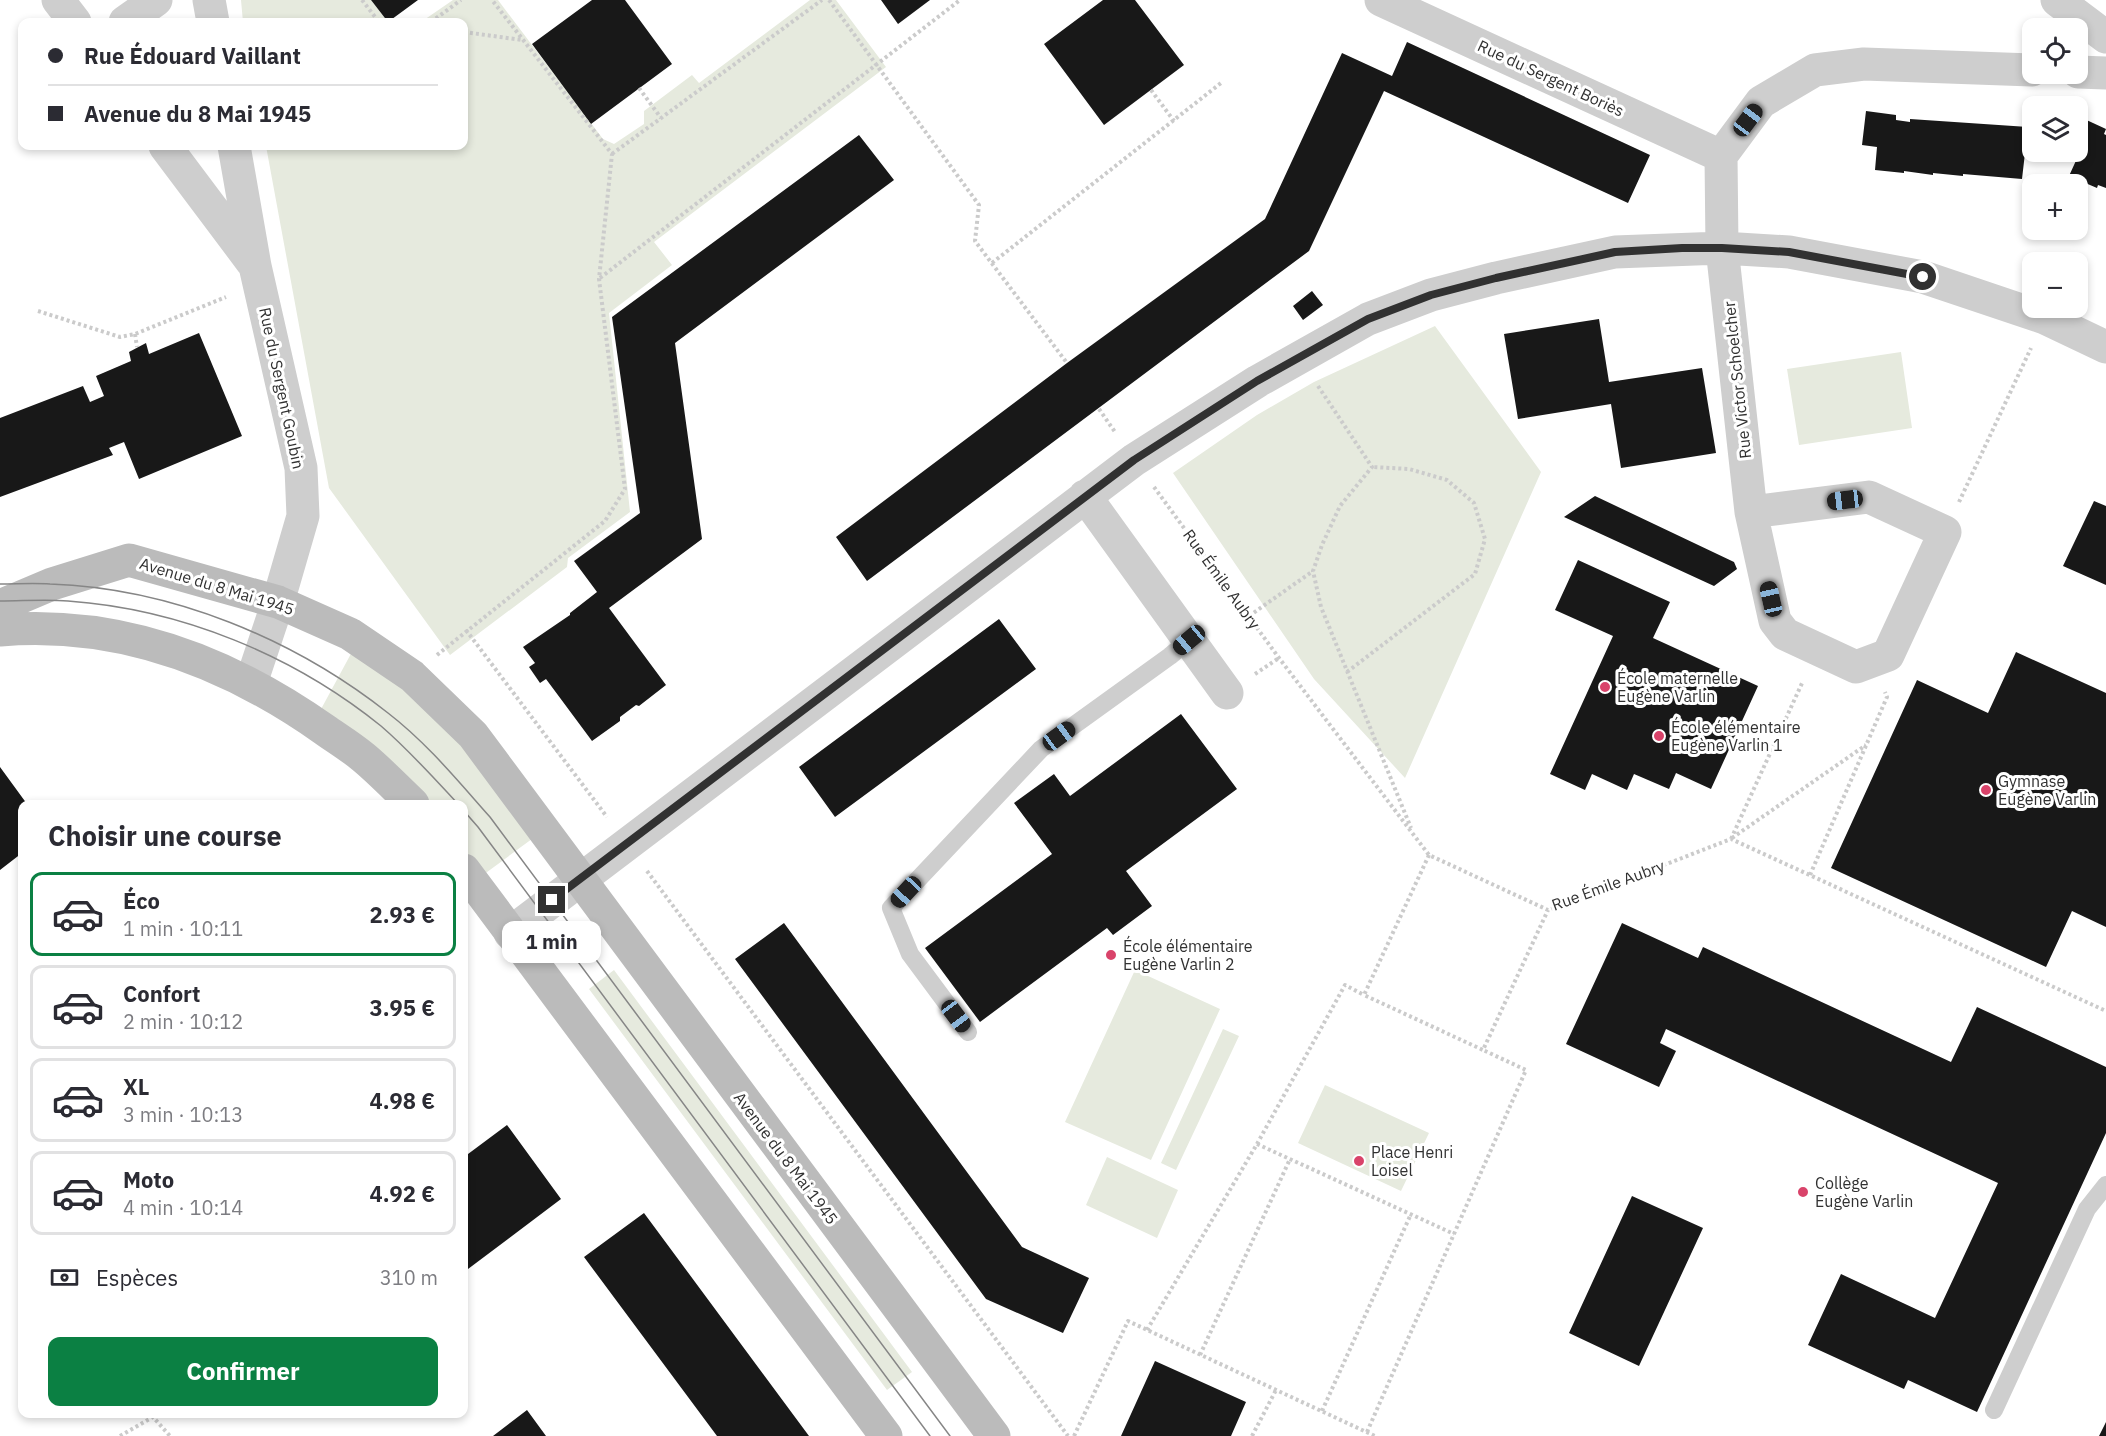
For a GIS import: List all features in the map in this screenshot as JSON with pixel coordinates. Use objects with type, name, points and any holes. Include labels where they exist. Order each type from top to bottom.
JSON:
[{"type":"street","points":[[58,0],[72,18]]},
{"type":"street","points":[[131,18],[156,0]]},
{"type":"street","points":[[209,0],[212,18]]},
{"type":"street","name":"Rue du Sergent Boriès","points":[[1381,0],[1721,156]]},
{"type":"street","points":[[2057,0],[2106,37]]},
{"type":"street","points":[[1721,156],[1761,102],[1815,70],[1864,64],[2022,70]]},
{"type":"street","points":[[2088,72],[2106,73]]},
{"type":"street","name":"Rue du Sergent Goubin","points":[[168,150],[255,266]]},
{"type":"street","name":"Rue du Sergent Goubin","points":[[235,150],[255,266],[301,468],[303,516],[251,683]]},
{"type":"street","name":"Rue Victor Schoelcher","points":[[1721,156],[1722,248],[1751,512],[1775,621],[1785,634],[1856,667],[1873,661]]},
{"type":"street","points":[[510,933],[1134,460],[1257,381],[1368,319],[1442,292],[1615,252],[1682,248],[1789,252],[1923,277],[2022,310]]},
{"type":"street","points":[[2045,318],[2106,347]]},
{"type":"street","points":[[1085,496],[1227,693]]},
{"type":"street","points":[[1751,512],[1869,497],[1945,532],[1888,655],[1873,661]]},
{"type":"street","name":"Avenue du 8 Mai 1945","points":[[0,606],[52,584],[129,560],[278,602],[350,634],[412,676],[473,735],[994,1436]]},
{"type":"street","points":[[0,630],[26,628],[105,633],[172,650],[251,683],[306,716],[362,756],[408,800]]},
{"type":"street","points":[[468,875],[886,1436]]},
{"type":"lane","points":[[968,1032],[910,954],[891,908],[1041,749],[1189,640]]},
{"type":"lane","points":[[1994,1410],[2087,1209],[2106,1185]]},
{"type":"path","points":[[363,0],[376,18]]},
{"type":"path","points":[[436,18],[461,0]]},
{"type":"path","points":[[412,676],[466,630],[605,521],[625,489],[599,279],[612,154],[492,0]]},
{"type":"path","points":[[612,154],[822,0]]},
{"type":"path","points":[[828,0],[980,205],[975,241],[1067,363]]},
{"type":"path","points":[[599,279],[958,1]]},
{"type":"path","points":[[468,33],[523,40]]},
{"type":"path","points":[[992,262],[1221,83]]},
{"type":"path","points":[[639,88],[662,118]]},
{"type":"path","points":[[1151,90],[1174,121]]},
{"type":"path","points":[[38,311],[120,337],[135,334],[190,312]]},
{"type":"path","points":[[1945,532],[2045,318]]},
{"type":"path","points":[[135,334],[137,347]]},
{"type":"path","points":[[1300,357],[1372,467]]},
{"type":"path","name":"Rue Émile Aubry","points":[[1134,460],[1279,658],[1429,855],[1548,910],[1731,839],[1867,744]]},
{"type":"path","points":[[1372,467],[1340,506],[1313,571],[1321,607],[1413,834]]},
{"type":"path","points":[[1347,672],[1475,574],[1485,539],[1474,503],[1448,480],[1409,469],[1372,467]]},
{"type":"path","points":[[1249,615],[1313,571]]},
{"type":"path","points":[[466,630],[1068,1436]]},
{"type":"path","points":[[1817,648],[1731,839],[2106,1011]]},
{"type":"path","points":[[1810,875],[1887,697],[1873,661]]},
{"type":"path","points":[[1364,995],[1429,855]]},
{"type":"path","points":[[1483,1050],[1548,910]]},
{"type":"path","points":[[1147,1330],[1257,1144],[1345,985],[1526,1070],[1367,1432]]},
{"type":"path","points":[[1257,1144],[1454,1234]]},
{"type":"path","points":[[1199,1355],[1290,1159]]},
{"type":"path","points":[[1322,1411],[1411,1214]]},
{"type":"path","points":[[1074,1436],[1128,1321],[1375,1436]]},
{"type":"path","points":[[1252,1436],[1276,1390]]},
{"type":"path","points":[[120,1436],[151,1418]]},
{"type":"path","points":[[154,1418],[170,1436]]},
{"type":"shaded area","points":[[241,0],[371,0],[385,18],[243,18]]},
{"type":"shaded area","points":[[453,0],[498,0],[603,139],[614,144],[644,124],[644,111],[692,75],[699,83],[810,0],[836,0],[886,67],[654,242],[672,265],[609,313],[630,512],[568,558],[567,567],[450,655],[329,488],[267,150],[468,150],[468,18],[427,18]]},
{"type":"shaded area","points":[[1435,326],[1541,472],[1405,778],[1314,679],[1173,473],[1257,415],[1314,382]]},
{"type":"shaded area","points":[[1901,352],[1912,428],[1799,445],[1787,369]]},
{"type":"shaded area","points":[[353,650],[429,705],[536,836],[483,875],[468,855],[468,800],[422,800],[320,711]]},
{"type":"shaded area","points":[[614,970],[912,1372],[887,1390],[589,989]]},
{"type":"shaded area","points":[[1135,970],[1220,1009],[1151,1160],[1065,1122]]},
{"type":"shaded area","points":[[1223,1029],[1239,1036],[1176,1170],[1161,1163]]},
{"type":"shaded area","points":[[1325,1085],[1429,1133],[1401,1191],[1298,1143]]},
{"type":"shaded area","points":[[1107,1157],[1178,1190],[1157,1238],[1086,1205]]},
{"type":"building","points":[[371,0],[418,0],[393,18],[385,18]]},
{"type":"building","points":[[592,0],[625,0],[672,64],[591,124],[532,44]]},
{"type":"building","points":[[881,0],[930,0],[898,24]]},
{"type":"building","points":[[1103,0],[1135,0],[1184,65],[1104,125],[1044,44]]},
{"type":"building","points":[[1407,42],[1650,155],[1628,203],[1384,91],[1309,251],[867,581],[836,537],[1067,363],[1265,219],[1342,53],[1392,76]]},
{"type":"building","points":[[1866,111],[1896,115],[1896,120],[1910,122],[1910,119],[2022,127],[2022,162],[2024,162],[2022,179],[1875,170],[1877,147],[1862,145]]},
{"type":"building","points":[[2088,121],[2106,129],[2104,134],[2106,135],[2106,188],[2098,185],[2097,188],[2088,184],[2088,174],[2070,174],[2075,162],[2088,162]]},
{"type":"building","points":[[859,135],[894,180],[675,343],[702,539],[609,608],[666,685],[639,706],[636,705],[620,717],[620,721],[592,741],[546,679],[540,683],[529,667],[535,663],[523,647],[570,615],[597,592],[574,561],[640,513],[612,317]]},
{"type":"building","points":[[1312,291],[1323,305],[1303,320],[1293,306]]},
{"type":"building","points":[[1599,319],[1609,382],[1702,368],[1716,453],[1621,468],[1611,404],[1518,419],[1504,334]]},
{"type":"building","points":[[199,333],[242,436],[139,479],[124,442],[109,448],[113,455],[0,497],[0,418],[83,386],[90,402],[104,396],[96,376],[131,361],[129,352],[146,343],[149,354]]},
{"type":"building","points":[[1595,496],[1734,562],[1737,569],[1714,586],[1564,517]]},
{"type":"building","points":[[2094,501],[2106,506],[2106,585],[2063,566]]},
{"type":"building","points":[[1578,560],[1670,602],[1653,638],[1758,686],[1711,789],[1676,773],[1669,789],[1634,774],[1627,790],[1592,774],[1585,790],[1550,774],[1613,636],[1555,610]]},
{"type":"building","points":[[999,619],[1036,669],[835,817],[799,767]]},
{"type":"building","name":"Gymnase Eugène Varlin","points":[[2016,652],[2106,693],[2106,927],[2072,911],[2046,967],[1831,868],[1917,680],[1988,713]]},
{"type":"building","points":[[1181,714],[1237,789],[1126,871],[1152,906],[1113,935],[1107,928],[980,1022],[925,948],[1052,854],[1014,803],[1054,774],[1070,796]]},
{"type":"building","points":[[0,767],[24,800],[18,800],[18,856],[0,870]]},
{"type":"building","points":[[784,923],[1022,1247],[1089,1278],[1063,1333],[986,1299],[735,959]]},
{"type":"building","points":[[1622,923],[1698,958],[1703,947],[1951,1062],[1977,1007],[2106,1067],[2106,1133],[1977,1412],[1908,1380],[1904,1389],[1808,1345],[1841,1274],[1935,1318],[1998,1183],[1666,1029],[1660,1043],[1676,1051],[1659,1087],[1566,1044]]},
{"type":"building","points":[[507,1125],[561,1199],[468,1269],[468,1154]]},
{"type":"building","points":[[1632,1196],[1703,1228],[1639,1366],[1569,1333]]},
{"type":"building","points":[[644,1213],[809,1436],[717,1436],[584,1257]]},
{"type":"building","points":[[1155,1361],[1246,1402],[1231,1436],[1121,1436]]},
{"type":"building","points":[[527,1410],[546,1436],[493,1436]]},
{"type":"building","points":[[2106,1422],[2106,1436],[2099,1436]]},
{"type":"tram line","points":[[0,584],[44,584],[96,588],[141,595],[230,622],[313,662],[351,686],[416,737],[490,817],[950,1436]]},
{"type":"tram line","points":[[0,601],[60,600],[152,614],[193,625],[273,657],[311,678],[381,726],[454,800]]},
{"type":"tram line","points":[[468,816],[930,1436]]},
{"type":"place","name":"École maternelle Eugène Varlin","points":[[1605,687]]},
{"type":"place","name":"École élémentaire Eugène Varlin 1","points":[[1659,736]]},
{"type":"place","name":"Gymnase Eugène Varlin","points":[[1986,790]]},
{"type":"place","name":"École élémentaire Eugène Varlin 2","points":[[1111,955]]},
{"type":"place","name":"Place Henri Loisel","points":[[1359,1161]]},
{"type":"place","name":"Collège Eugène Varlin","points":[[1803,1192]]},
{"type":"route","points":[[552,900],[1134,460],[1257,381],[1368,319],[1431,295],[1615,252],[1722,248],[1789,252],[1923,277]]}]
